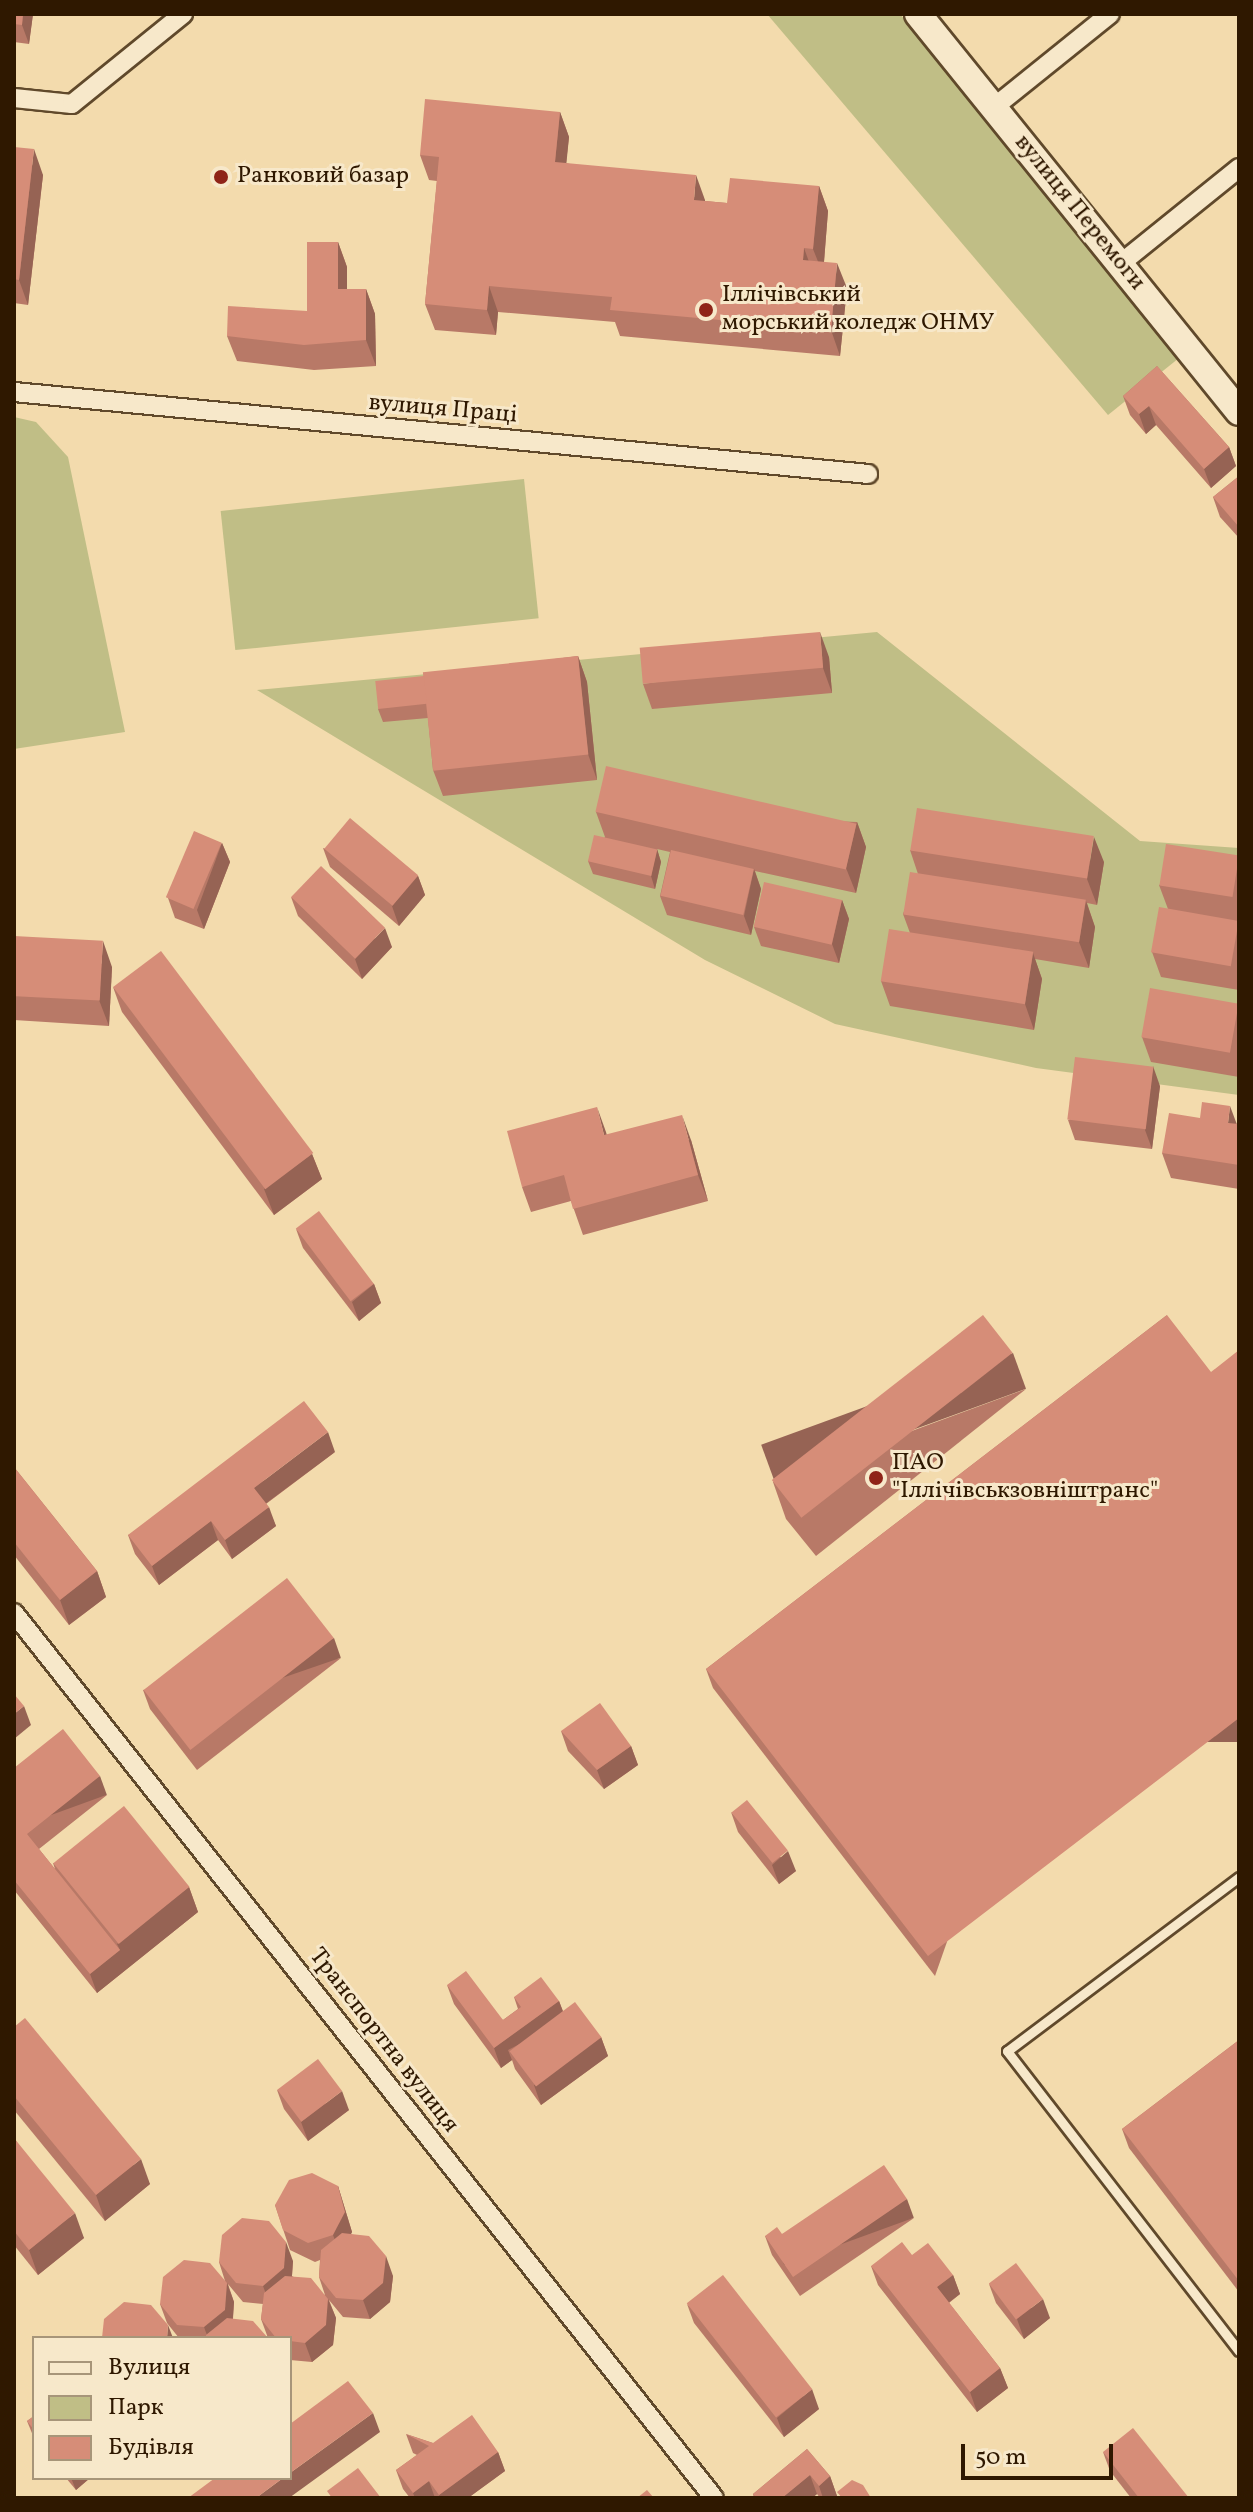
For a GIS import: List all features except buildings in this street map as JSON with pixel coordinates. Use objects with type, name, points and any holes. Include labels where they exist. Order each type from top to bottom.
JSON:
[{"type":"main road","name":"вулиця Перемоги","points":[[918,14],[1237,406]]},
{"type":"street","points":[[14,98],[72,104],[183,14]]},
{"type":"street","points":[[993,108],[1110,14]]},
{"type":"street","points":[[1120,264],[1239,168]]},
{"type":"street","name":"вулиця Праці","points":[[14,392],[868,474]]},
{"type":"street","name":"Транспортна вулиця","points":[[14,1613],[714,2498]]},
{"type":"lane","points":[[1239,1877],[1007,2051],[1239,2351]]},
{"type":"green space","points":[[767,14],[900,14],[1184,354],[1108,415]]},
{"type":"green space","points":[[14,417],[36,422],[68,457],[125,732],[14,749]]},
{"type":"green space","points":[[524,479],[539,618],[235,650],[221,511]]},
{"type":"green space","points":[[877,632],[1140,841],[1239,848],[1239,1095],[1036,1068],[835,1024],[705,960],[257,690]]},
{"type":"place","name":"Ранковий базар","points":[[221,177]]},
{"type":"place","name":"Іллічівський морський коледж ОНМУ","points":[[706,310]]},
{"type":"place","name":"ПАО \"Іллічівськзовніштранс\"","points":[[876,1478]]}]
